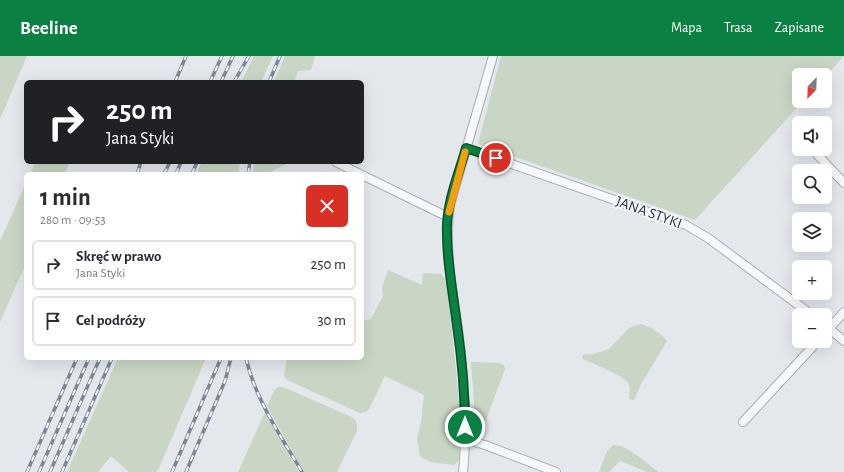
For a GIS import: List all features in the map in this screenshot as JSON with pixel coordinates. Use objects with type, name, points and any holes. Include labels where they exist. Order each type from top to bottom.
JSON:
[{"type":"street","points":[[463,472],[464,389],[452,287],[447,224],[450,205],[494,56]]},
{"type":"street","name":"JANA STYKI","points":[[466,148],[686,225],[708,238],[803,308]]},
{"type":"street","points":[[819,156],[844,183]]},
{"type":"street","points":[[340,164],[357,172]]},
{"type":"street","points":[[364,175],[448,217]]},
{"type":"street","points":[[832,323],[844,312]]},
{"type":"street","points":[[832,333],[844,341]]},
{"type":"street","points":[[743,422],[812,348]]},
{"type":"street","points":[[464,439],[485,445],[556,472]]},
{"type":"green space","points":[[0,56],[27,56],[0,119]]},
{"type":"green space","points":[[254,56],[273,56],[262,80],[242,80]]},
{"type":"green space","points":[[285,56],[315,56],[311,70],[298,71],[295,80],[275,80]]},
{"type":"green space","points":[[501,56],[844,56],[832,69],[832,68],[792,68],[792,108],[797,108],[695,220],[478,144]]},
{"type":"green space","points":[[35,164],[69,164],[66,172],[31,172]]},
{"type":"green space","points":[[201,164],[240,164],[238,172],[197,172]]},
{"type":"green space","points":[[254,164],[286,164],[270,172],[253,172]]},
{"type":"green space","points":[[24,187],[24,268],[0,322],[0,241]]},
{"type":"green space","points":[[388,270],[422,285],[423,273],[441,274],[447,281],[460,411],[459,460],[454,465],[430,462],[420,456],[417,439],[421,423],[424,395],[385,376],[369,409],[366,412],[360,413],[287,380],[284,376],[287,360],[364,360],[364,321],[371,319],[383,296],[382,287]]},
{"type":"green space","points":[[641,324],[656,331],[667,341],[640,386],[634,400],[629,399],[629,386],[625,380],[614,373],[583,359],[582,355],[593,354],[609,349],[629,328]]},
{"type":"green space","points":[[117,360],[205,360],[156,472],[129,472],[111,456],[98,472],[67,472]]},
{"type":"green space","points":[[471,362],[500,363],[504,365],[505,369],[478,442],[473,441],[474,400]]},
{"type":"green space","points":[[278,387],[283,387],[354,418],[357,424],[357,431],[337,472],[304,472],[267,406],[274,391]]},
{"type":"green space","points":[[265,412],[299,472],[238,472]]},
{"type":"green space","points":[[613,445],[631,451],[659,472],[647,472],[620,461],[609,472],[599,472],[607,451]]},
{"type":"railway","points":[[176,80],[186,56]]},
{"type":"railway","points":[[211,80],[222,56]]},
{"type":"railway","points":[[222,80],[233,56]]},
{"type":"railway","points":[[235,80],[249,56]]},
{"type":"railway","points":[[270,80],[280,56]]},
{"type":"railway","points":[[138,172],[140,164]]},
{"type":"railway","points":[[165,172],[169,164]]},
{"type":"railway","points":[[177,172],[180,164]]},
{"type":"railway","points":[[193,172],[196,164]]},
{"type":"railway","points":[[248,172],[250,164]]},
{"type":"railway","points":[[27,472],[76,360]]},
{"type":"railway","points":[[39,472],[88,360]]},
{"type":"railway","points":[[50,472],[99,360]]},
{"type":"railway","points":[[62,472],[111,360]]},
{"type":"railway","points":[[172,472],[220,360]]},
{"type":"railway","points":[[186,472],[225,381],[230,360]]},
{"type":"railway","points":[[247,360],[262,403],[302,472]]},
{"type":"slow traffic","points":[[449,212],[465,152]]},
{"type":"route","points":[[465,427],[464,389],[452,287],[447,224],[450,205],[466,148],[496,158]]}]
